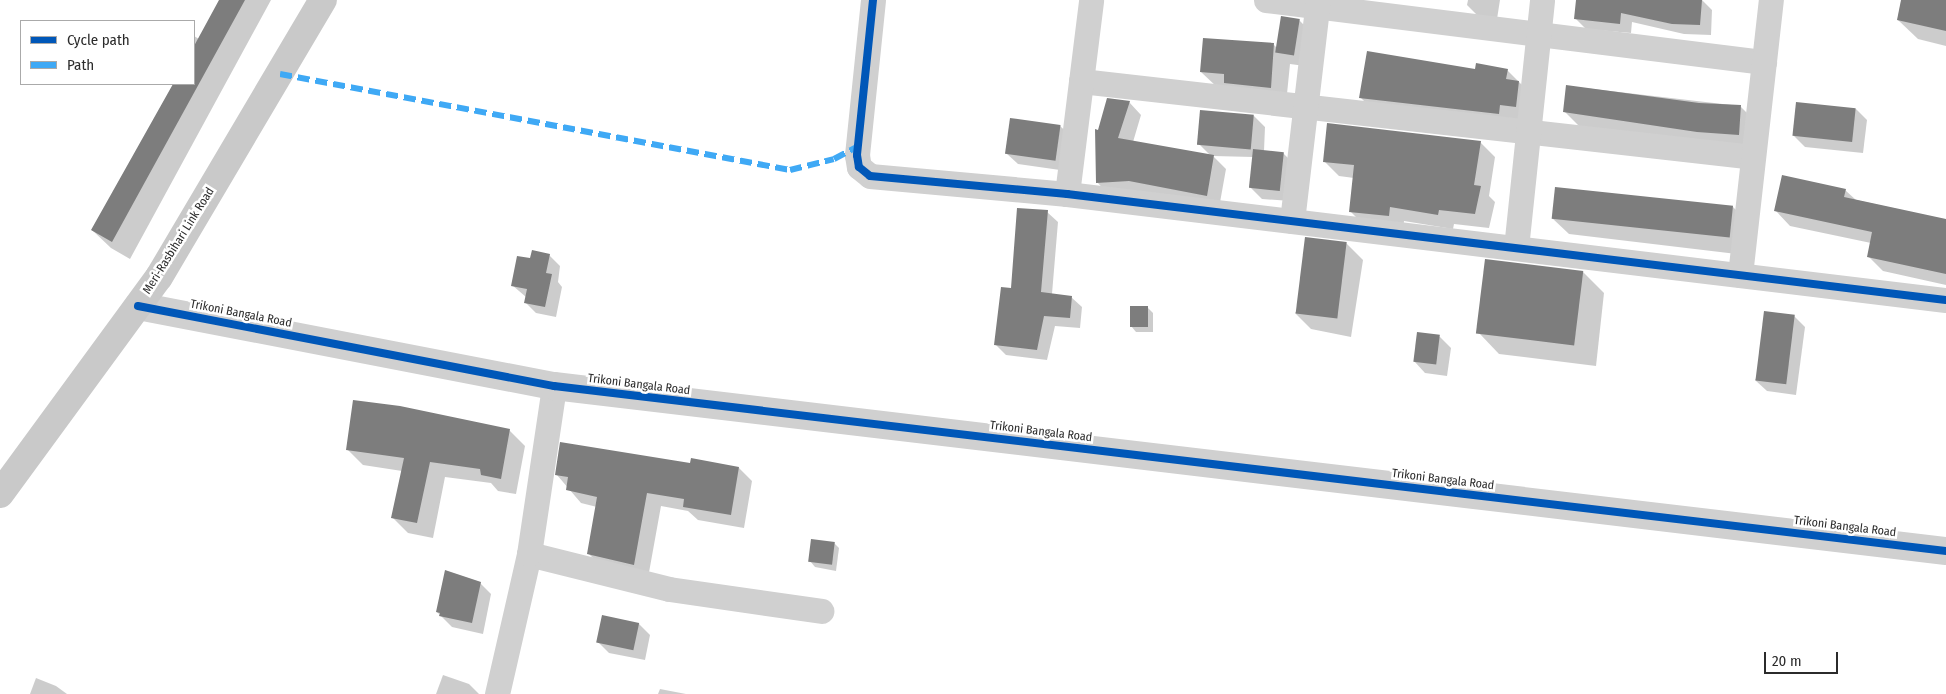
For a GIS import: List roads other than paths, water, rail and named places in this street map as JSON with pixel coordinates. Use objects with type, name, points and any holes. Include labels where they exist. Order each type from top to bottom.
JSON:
[{"type":"main road","name":"Meri-Rasbihari Link Road","points":[[0,494],[159,276],[323,0]]},
{"type":"street","points":[[873,0],[857,155],[859,167],[865,173],[880,178],[1067,194],[1946,300]]},
{"type":"street","points":[[1067,194],[1092,0]]},
{"type":"street","points":[[1266,0],[1318,3],[1538,34],[1764,62]]},
{"type":"street","points":[[1516,248],[1542,0]]},
{"type":"street","points":[[1740,275],[1770,0]]},
{"type":"street","points":[[1292,220],[1318,3]]},
{"type":"street","points":[[1081,81],[1753,157]]},
{"type":"street","name":"Trikoni Bangala Road","points":[[138,306],[554,386],[1946,550]]},
{"type":"street","points":[[496,694],[530,554],[554,386]]},
{"type":"street","points":[[530,554],[669,589],[821,611]]}]
